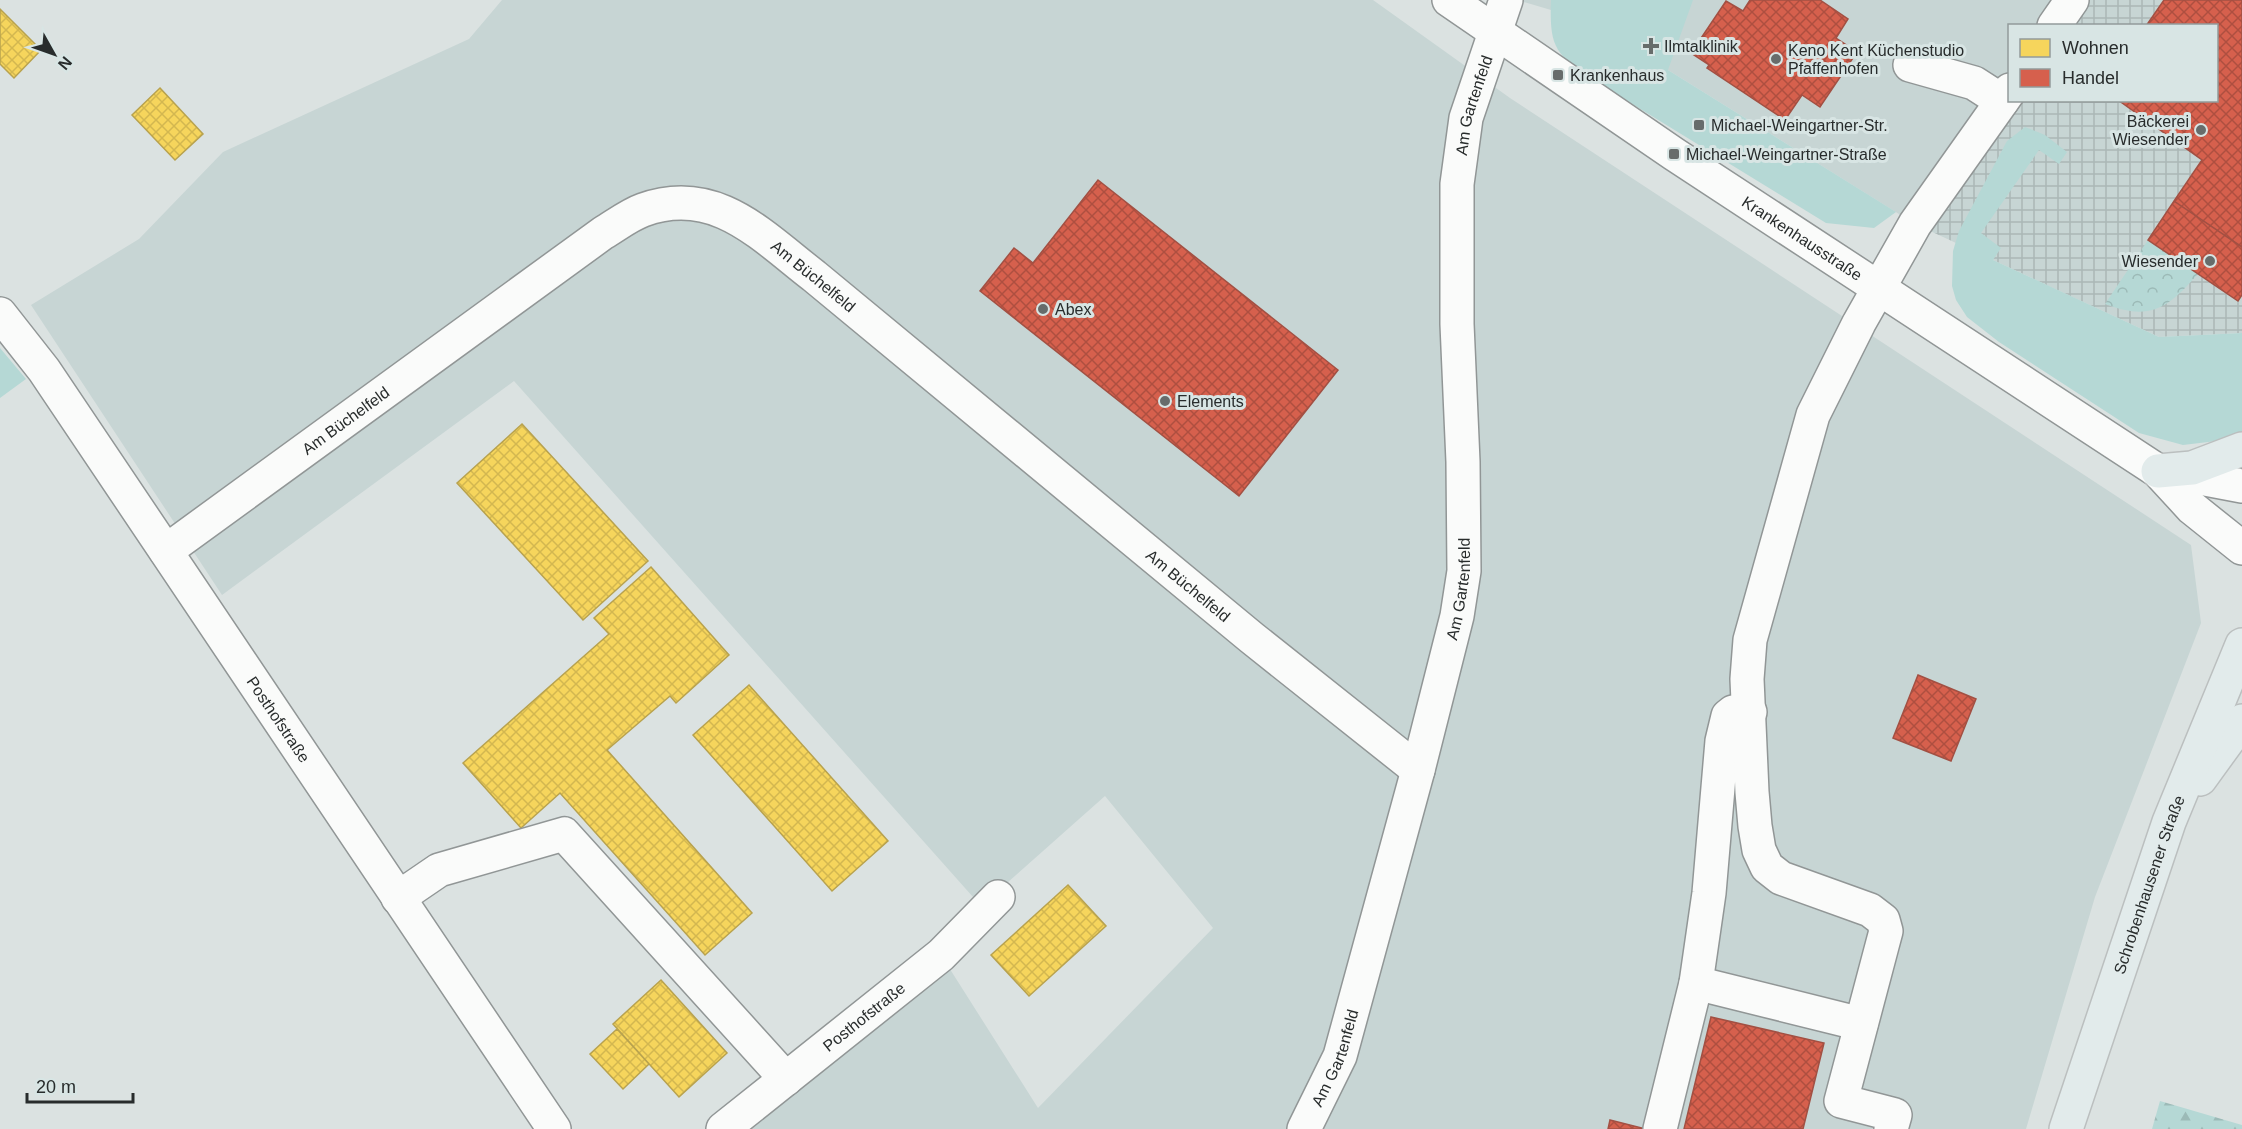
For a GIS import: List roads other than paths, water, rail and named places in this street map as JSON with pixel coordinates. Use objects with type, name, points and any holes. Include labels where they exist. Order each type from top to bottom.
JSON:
[{"type":"main road","points":[[2158,471],[2192,468],[2242,450]]},
{"type":"main road","name":"Schrobenhausener Straße","points":[[2066,1129],[2169,822],[2242,645]]},
{"type":"main road","points":[[2169,822],[2242,721]]},
{"type":"street","name":"Krankenhausstraße","points":[[1449,0],[1879,289],[2158,471],[2192,508],[2242,548]]},
{"type":"street","name":"Am Gartenfeld","points":[[1304,1129],[1340,1056],[1418,770],[1457,616],[1464,570],[1463,462],[1457,324],[1456,184],[1466,118],[1506,0]]},
{"type":"street","points":[[2055,24],[2072,0]]},
{"type":"street","points":[[1892,1129],[1895,1115],[1841,1101],[1886,931],[1883,920],[1870,910],[1781,878],[1767,867],[1755,826],[1747,679],[1750,640],[1813,415],[1916,224],[2006,96],[1974,83],[1910,65]]},
{"type":"street","name":"Am Büchelfeld","points":[[166,551],[603,233],[642,210],[679,202],[717,207],[753,228],[814,276],[1252,638],[1418,770]]},
{"type":"street","name":"Posthofstraße","points":[[0,314],[44,370],[554,1129]]},
{"type":"street","name":"Krankenhausstraße","points":[[2158,471],[2242,486]]},
{"type":"street","points":[[1660,1129],[1696,983],[1709,893],[1718,772],[1726,724],[1733,712],[1749,712]]},
{"type":"street","points":[[398,898],[439,870],[564,834],[786,1079]]},
{"type":"street","name":"Posthofstraße","points":[[723,1129],[941,955],[998,897]]},
{"type":"street","points":[[1696,983],[1861,1024]]},
{"type":"place","name":"Ilmtalklinik","points":[[1651,46]]},
{"type":"place","name":"Keno Kent Küchenstudio Pfaffenhofen","points":[[1776,59]]},
{"type":"place","name":"Krankenhaus","points":[[1558,75]]},
{"type":"place","name":"Michael-Weingartner-Str.","points":[[1699,125]]},
{"type":"place","name":"Bäckerei Wiesender","points":[[2201,130]]},
{"type":"place","name":"Michael-Weingartner-Straße","points":[[1674,154]]},
{"type":"place","name":"Wiesender","points":[[2210,261]]},
{"type":"place","name":"Abex","points":[[1043,309]]},
{"type":"place","name":"Elements","points":[[1165,401]]}]
